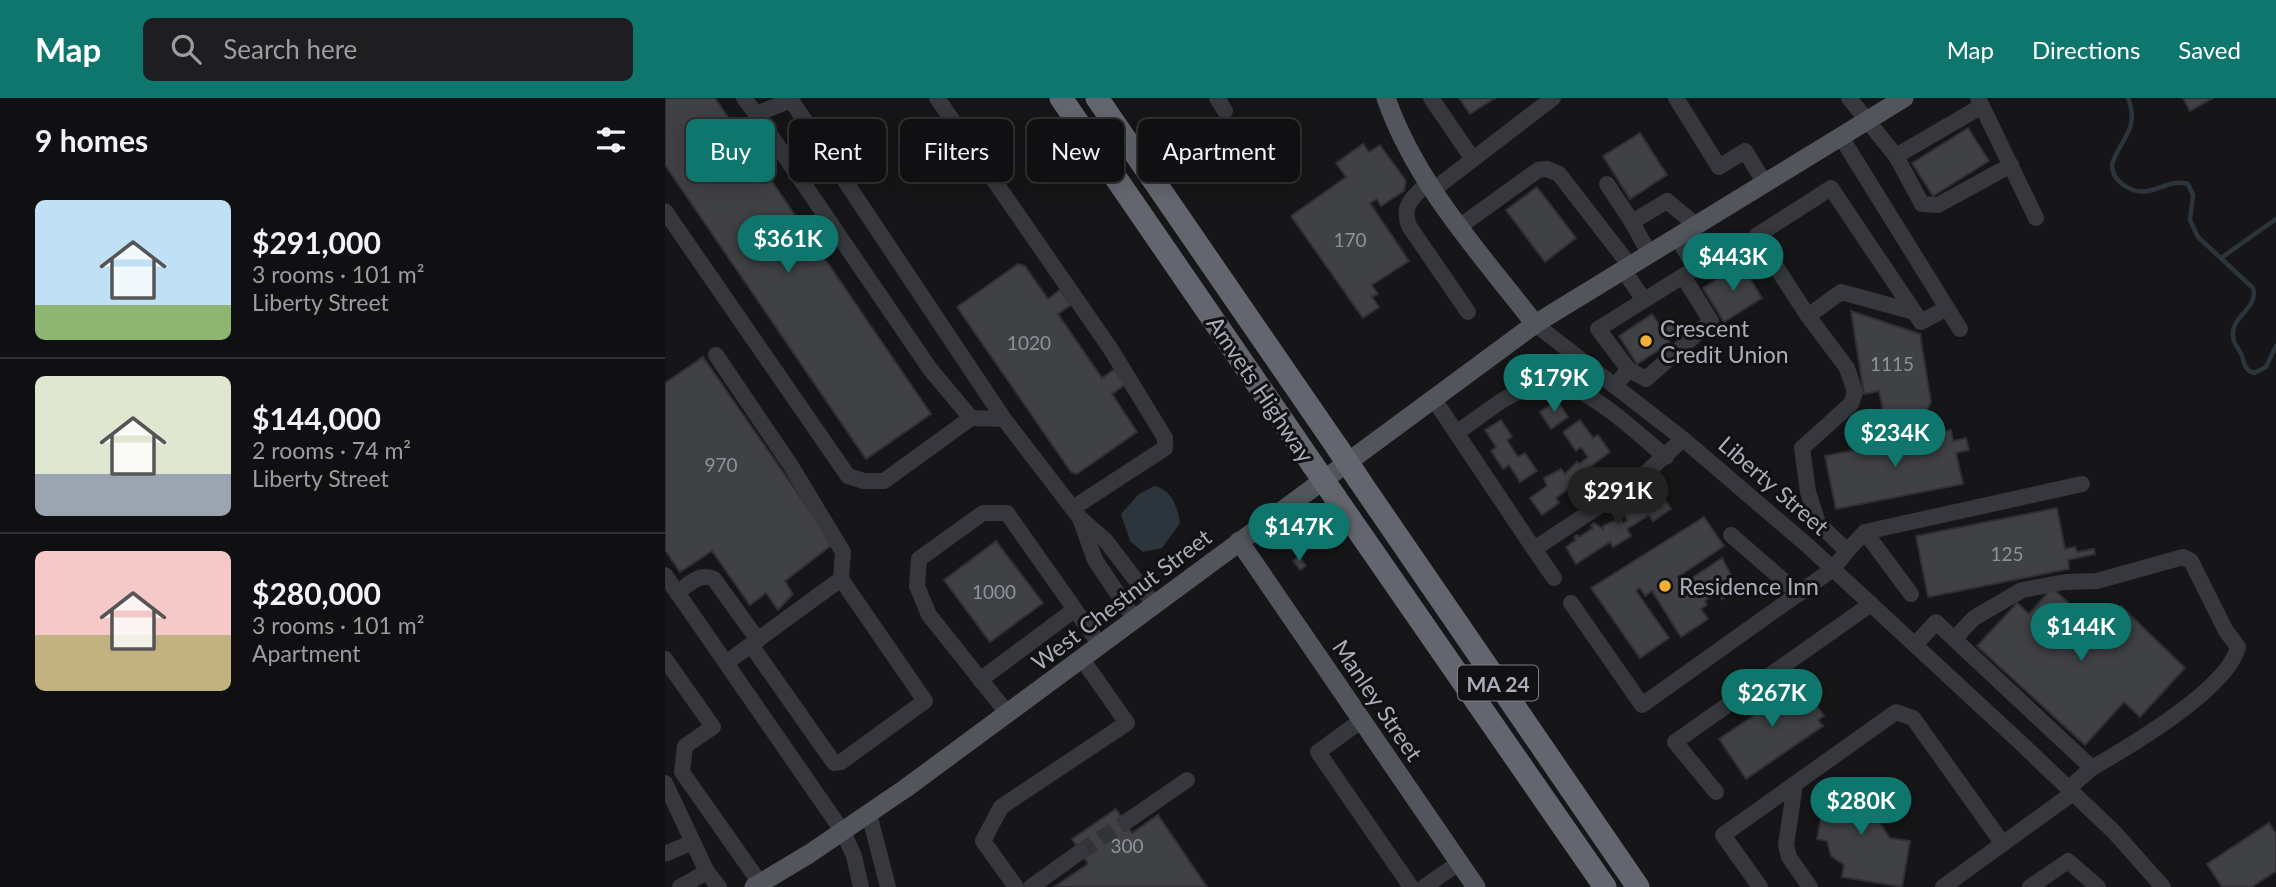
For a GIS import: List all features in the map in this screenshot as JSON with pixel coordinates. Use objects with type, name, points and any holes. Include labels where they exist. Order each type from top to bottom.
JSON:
[{"type":"highway","name":"Amvets Highway","points":[[1061,98],[1605,887]]},
{"type":"highway","name":"Amvets Highway","points":[[1097,98],[1638,887]]},
{"type":"main road","name":"Liberty Street","points":[[1386,98],[1403,140],[1430,187],[1535,324]]},
{"type":"main road","name":"West Chestnut Street","points":[[757,885],[843,832],[1008,714],[1134,618],[1535,324],[1904,98]]},
{"type":"main road","name":"Manley Street","points":[[1239,541],[1476,887]]},
{"type":"street","points":[[744,98],[930,369],[971,418]]},
{"type":"street","points":[[937,98],[1109,348],[1165,438],[1165,448],[1077,513]]},
{"type":"street","points":[[1430,98],[1472,158]]},
{"type":"street","points":[[1468,312],[1409,226],[1404,214],[1408,202],[1553,98]]},
{"type":"street","points":[[1675,98],[1719,167],[1745,150],[1765,183]]},
{"type":"street","points":[[1849,98],[1865,122],[1896,156],[1922,204],[1938,205],[2011,165]]},
{"type":"street","points":[[756,114],[794,99],[1005,418],[1077,513],[1106,541],[1154,604]]},
{"type":"street","points":[[1896,156],[1980,102],[2036,218]]},
{"type":"street","points":[[1841,137],[1960,328]]},
{"type":"street","points":[[1459,227],[1538,170],[1548,169],[1559,174],[1627,269],[1644,300]]},
{"type":"street","points":[[1607,184],[1650,255]]},
{"type":"street","points":[[1847,551],[1818,523],[1808,492],[1802,448],[1851,404],[1855,392],[1847,368],[1808,316],[1756,236],[1831,188],[1921,321],[1947,308]]},
{"type":"street","points":[[1632,222],[1667,201],[1697,226]]},
{"type":"street","points":[[665,211],[848,476],[864,481],[884,481],[971,418],[1005,418]]},
{"type":"street","points":[[1678,238],[1689,272],[1711,321],[1646,379],[1629,370],[1598,329],[1689,272],[1727,248]]},
{"type":"street","points":[[1808,316],[1840,292],[1914,312]]},
{"type":"street","name":"Liberty Street","points":[[1535,324],[1683,439],[1833,569],[2071,791],[2140,859],[2163,887]]},
{"type":"street","points":[[677,593],[698,578],[707,576],[713,579],[740,616],[834,763],[841,762],[925,701],[841,579],[843,552],[791,466],[716,355]]},
{"type":"street","points":[[1614,386],[1629,370]]},
{"type":"street","points":[[1456,433],[1521,391],[1557,382],[1594,400],[1665,457]]},
{"type":"street","points":[[1433,398],[1554,578]]},
{"type":"street","points":[[1534,549],[1637,481],[1683,439]]},
{"type":"street","points":[[1571,603],[1642,705],[1833,569],[1865,532],[2083,484]]},
{"type":"street","points":[[1008,714],[929,615],[917,586],[919,559],[983,513],[1007,513],[1100,645]]},
{"type":"street","points":[[1077,513],[1095,559],[1134,618]]},
{"type":"street","points":[[1865,532],[1911,594]]},
{"type":"street","points":[[1731,535],[1799,594]]},
{"type":"street","points":[[1943,887],[2071,791],[2092,768],[2151,733],[2225,673],[2235,660],[2238,647],[2226,631],[2191,561],[2183,557],[2097,581],[2065,582],[2022,590],[1974,618],[1954,639]]},
{"type":"street","points":[[665,575],[843,832],[854,856],[861,887]]},
{"type":"street","points":[[726,663],[841,579]]},
{"type":"street","points":[[1716,792],[1675,742],[1871,604]]},
{"type":"street","points":[[980,680],[1074,610]]},
{"type":"street","points":[[1915,645],[1936,622],[2092,768]]},
{"type":"street","points":[[1016,887],[983,841],[1001,807],[1127,723],[1082,659]]},
{"type":"street","points":[[665,660],[713,727],[685,746],[683,772],[757,885]]},
{"type":"street","points":[[1760,887],[1723,835],[1896,712],[1913,718],[2003,844]]},
{"type":"street","points":[[1362,720],[1318,752],[1411,887]]},
{"type":"street","points":[[1126,822],[1187,780]]},
{"type":"street","points":[[665,783],[707,872],[719,887]]},
{"type":"street","points":[[1795,784],[1786,845],[1789,857],[1810,887]]},
{"type":"street","points":[[869,814],[888,887]]},
{"type":"street","points":[[665,854],[693,842]]},
{"type":"street","points":[[1031,887],[1080,852]]},
{"type":"street","points":[[2030,887],[2068,861],[2098,887]]},
{"type":"street","points":[[1424,887],[1459,862]]},
{"type":"street","points":[[680,887],[707,872]]},
{"type":"shaded area","points":[[1154,486],[1165,491],[1173,500],[1180,523],[1162,548],[1143,552],[1130,541],[1121,514],[1139,494]]},
{"type":"building","points":[[665,98],[715,98],[729,119],[686,119],[686,182],[772,182],[931,414],[866,459],[665,165]]},
{"type":"building","points":[[1459,98],[1495,98],[1470,114]]},
{"type":"building","points":[[2183,98],[2213,98],[2190,111]]},
{"type":"building","points":[[1968,128],[1989,161],[1933,196],[1912,163]]},
{"type":"building","points":[[1640,133],[1667,175],[1630,199],[1603,156]]},
{"type":"building","points":[[1363,144],[1369,152],[1380,145],[1406,181],[1404,191],[1381,206],[1377,199],[1370,203],[1409,261],[1372,285],[1378,294],[1372,297],[1379,307],[1363,318],[1291,216],[1346,177],[1336,163]]},
{"type":"building","points":[[1537,187],[1576,238],[1545,262],[1506,210]]},
{"type":"building","points":[[1018,264],[1025,266],[1048,299],[1060,290],[1071,305],[1058,314],[1102,378],[1115,369],[1126,384],[1112,394],[1137,432],[1077,474],[1071,472],[957,307]]},
{"type":"building","points":[[1741,264],[1762,298],[1724,322],[1703,288]]},
{"type":"building","points":[[1851,311],[1920,334],[1931,402],[1924,415],[1885,420],[1879,391],[1864,394]]},
{"type":"building","name":"Crescent Credit Union","points":[[1652,314],[1662,329],[1675,321],[1681,331],[1668,339],[1670,343],[1637,364],[1619,336]]},
{"type":"building","points":[[703,357],[833,544],[785,581],[793,594],[778,610],[766,593],[750,605],[712,551],[680,572],[665,550],[665,383]]},
{"type":"building","points":[[1557,400],[1568,417],[1551,429],[1540,412]]},
{"type":"building","points":[[1501,420],[1512,437],[1507,440],[1518,457],[1525,453],[1537,471],[1520,482],[1509,465],[1503,469],[1491,451],[1496,447],[1485,430]]},
{"type":"building","points":[[1580,420],[1593,438],[1598,435],[1610,452],[1586,470],[1593,480],[1576,492],[1572,486],[1556,498],[1559,503],[1542,515],[1530,498],[1547,486],[1544,478],[1561,469],[1565,474],[1577,462],[1579,464],[1588,457],[1581,447],[1576,451],[1563,432]]},
{"type":"building","points":[[1951,430],[1953,441],[1966,438],[1969,450],[1956,453],[1963,484],[1836,509],[1825,456]]},
{"type":"building","points":[[1659,491],[1671,509],[1653,521],[1649,515],[1627,529],[1631,536],[1613,547],[1610,542],[1576,564],[1566,547],[1576,540],[1574,537],[1579,537],[1593,528],[1591,525],[1594,523],[1603,529],[1603,526],[1620,518],[1623,523],[1627,521],[1621,506],[1639,497],[1642,502]]},
{"type":"building","points":[[2057,508],[2065,549],[2075,547],[2077,552],[2094,549],[2095,554],[2068,560],[2069,569],[1928,597],[1916,536]]},
{"type":"building","name":"Residence Inn","points":[[1704,517],[1724,546],[1678,577],[1683,584],[1722,558],[1738,588],[1722,599],[1718,592],[1705,601],[1707,605],[1701,609],[1708,619],[1681,637],[1652,591],[1645,596],[1640,588],[1636,591],[1669,638],[1640,658],[1591,588]]},
{"type":"building","points":[[996,541],[1043,603],[990,642],[944,580]]},
{"type":"building","points":[[1299,556],[1306,566],[1300,570],[1293,561]]},
{"type":"building","points":[[2052,588],[2099,630],[2121,606],[2185,668],[2140,717],[2124,702],[2085,745],[1977,646],[2017,603],[2029,614]]},
{"type":"building","points":[[1793,687],[1799,695],[1806,690],[1824,716],[1818,720],[1823,726],[1746,779],[1719,739],[1753,716],[1743,702],[1761,690],[1770,703]]},
{"type":"building","points":[[1828,780],[1873,788],[1870,808],[1890,838],[1910,841],[1902,887],[1842,877],[1844,865],[1831,856],[1827,841],[1817,839]]},
{"type":"building","points":[[1116,809],[1132,833],[1158,815],[1207,887],[1054,887],[1088,864],[1072,839]]},
{"type":"building","points":[[2269,823],[2276,834],[2276,871],[2252,887],[2222,887],[2207,864]]},
{"type":"waterway","points":[[2128,98],[2131,126],[2112,164],[2114,175],[2122,184],[2140,191],[2171,184],[2188,184],[2193,195],[2190,220],[2198,237],[2253,288],[2252,301],[2236,323],[2233,336],[2244,364],[2254,373],[2266,367],[2276,346]]},
{"type":"waterway","points":[[2221,258],[2276,219]]},
{"type":"tunnel","points":[[1080,852],[1126,822]]},
{"type":"place","name":"Crescent Credit Union","points":[[1646,341]]},
{"type":"place","name":"Residence Inn","points":[[1665,586]]}]
